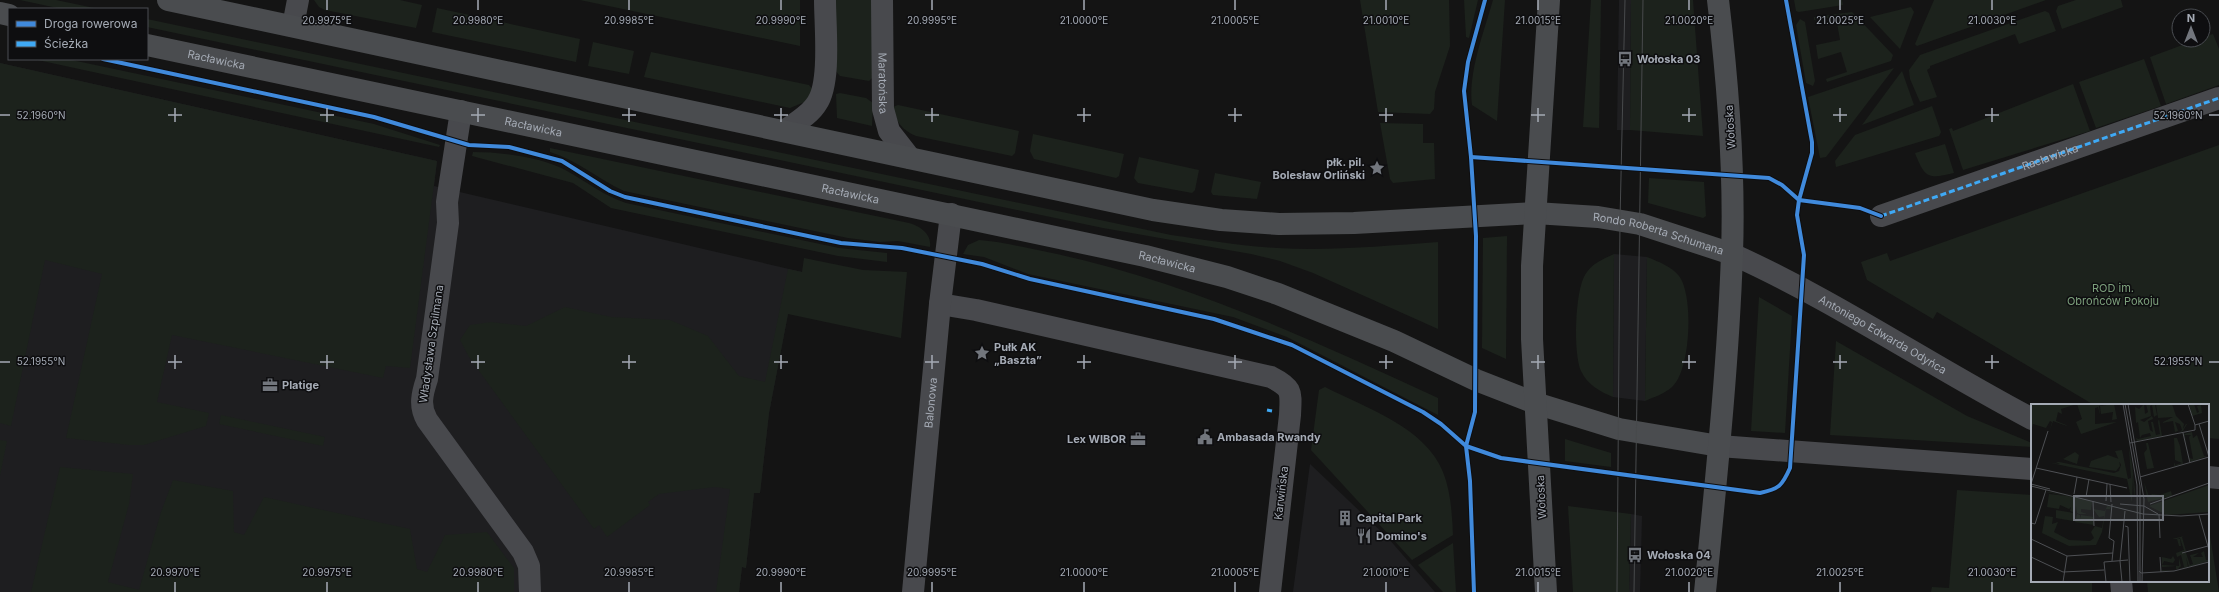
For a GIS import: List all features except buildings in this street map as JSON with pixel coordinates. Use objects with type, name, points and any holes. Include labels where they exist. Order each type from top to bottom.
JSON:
[{"type":"main road","points":[[168,0],[1153,210],[1250,223],[1354,223],[1535,213]]},
{"type":"main road","points":[[1550,0],[1535,213],[1532,339],[1535,403],[1619,429],[1719,446],[1705,592]]},
{"type":"main road","name":"Wołoska","points":[[1718,0],[1731,151],[1732,254]]},
{"type":"main road","name":"Racławicka","points":[[148,45],[1145,256],[1271,291],[1394,341],[1476,380],[1535,403]]},
{"type":"main road","name":"Rondo Roberta Schumana","points":[[1535,213],[1598,217],[1640,224],[1732,254],[1719,446]]},
{"type":"main road","name":"Wołoska","points":[[1535,403],[1546,592]]},
{"type":"street","points":[[294,26],[298,0]]},
{"type":"street","points":[[784,131],[806,115],[816,105],[822,95],[825,82],[825,0]]},
{"type":"street","name":"Maratońska","points":[[882,0],[883,109],[889,131],[910,158]]},
{"type":"street","name":"Racławicka","points":[[1881,216],[2219,98]]},
{"type":"street","name":"Władysława Szpilmana","points":[[461,112],[447,202],[448,223],[427,379],[422,395],[422,409],[427,420],[523,552],[529,566],[530,592]]},
{"type":"street","name":"Balonowa","points":[[913,592],[940,304],[951,214]]},
{"type":"street","name":"Antoniego Edwarda Odyńca","points":[[1732,254],[1775,274],[1977,390],[2031,418]]},
{"type":"street","name":"Karwińska","points":[[940,304],[976,310],[1271,378],[1284,384],[1291,395],[1270,592]]},
{"type":"street","points":[[1719,446],[2031,469]]},
{"type":"street","points":[[2209,477],[2219,478]]},
{"type":"street","points":[[2121,582],[2122,592]]},
{"type":"shaded area","points":[[1619,0],[1631,0],[1630,130],[1617,130]]},
{"type":"shaded area","points":[[0,63],[437,161],[434,186],[802,272],[788,314],[769,413],[760,493],[754,493],[746,568],[742,567],[739,592],[0,592]]},
{"type":"shaded area","points":[[1614,254],[1647,257],[1645,401],[1613,397]]},
{"type":"shaded area","name":"Capital Park","points":[[1310,464],[1388,538],[1435,592],[1293,592]]},
{"type":"shaded area","points":[[1631,514],[1642,516],[1640,592],[1629,592]]},
{"type":"green space","points":[[20,0],[56,0],[94,8],[57,8]]},
{"type":"green space","points":[[314,0],[400,0],[422,5],[416,28],[325,10],[319,7]]},
{"type":"green space","points":[[580,0],[800,0],[800,46]]},
{"type":"green space","points":[[833,0],[874,0],[874,76],[869,81],[840,76],[833,68]]},
{"type":"green space","points":[[1360,0],[1449,0],[1450,46],[1435,92],[1434,109],[1430,114],[1378,112]]},
{"type":"green space","points":[[1464,0],[1478,0],[1469,38],[1466,37]]},
{"type":"green space","points":[[1493,0],[1505,0],[1497,121],[1472,105],[1471,92],[1472,79],[1478,52]]},
{"type":"green space","points":[[1591,0],[1601,0],[1599,128],[1583,127]]},
{"type":"green space","points":[[1631,0],[1693,0],[1703,136],[1630,130]]},
{"type":"green space","points":[[1794,0],[1842,0],[1843,5],[1799,12],[1796,11]]},
{"type":"green space","points":[[1934,0],[2046,0],[1917,46],[1915,44]]},
{"type":"green space","points":[[2076,0],[2121,0],[2123,7],[2062,29],[2056,11],[2058,6]]},
{"type":"green space","points":[[1911,7],[1914,12],[1900,49],[1870,17]]},
{"type":"green space","points":[[437,8],[580,39],[576,62],[432,32]]},
{"type":"green space","points":[[2045,11],[2049,13],[2056,31],[2019,44],[2015,34],[1930,66],[1927,70],[1937,97],[1920,102],[1910,79],[1909,70],[1920,55]]},
{"type":"green space","points":[[1852,12],[1893,55],[1891,61],[1827,82],[1826,79],[1847,72],[1841,52],[1818,59],[1816,45],[1840,40],[1836,17],[1814,20],[1814,17]]},
{"type":"green space","points":[[148,19],[1171,235],[1250,246],[1297,249],[1357,248],[1438,242],[1438,329],[1313,273],[1280,261],[1251,254],[1103,228],[148,27]]},
{"type":"green space","points":[[1800,19],[1805,22],[1815,81],[1813,86],[1806,83],[1796,25]]},
{"type":"green space","points":[[2213,34],[2219,49],[2219,85],[2166,104],[2150,57],[2174,48],[2211,48],[2211,35]]},
{"type":"green space","points":[[593,42],[634,51],[629,74],[588,66]]},
{"type":"green space","points":[[651,52],[809,85],[814,91],[807,101],[790,108],[644,77]]},
{"type":"green space","points":[[2144,59],[2161,106],[2096,128],[2079,82]]},
{"type":"green space","points":[[38,60],[72,60],[374,124],[440,145],[439,147]]},
{"type":"green space","points":[[0,63],[437,161],[410,368],[386,366],[383,378],[172,335],[157,402],[209,413],[206,426],[144,445],[129,445],[66,438],[102,274],[45,260],[11,426],[0,423]]},
{"type":"green space","points":[[1894,68],[1826,157],[1820,158],[1808,97]]},
{"type":"green space","points":[[1902,71],[1914,105],[1862,125]]},
{"type":"green space","points":[[2073,84],[2090,131],[1963,170],[1949,129],[1952,128],[1953,131]]},
{"type":"green space","points":[[840,93],[866,98],[873,103],[872,126],[837,118],[836,94]]},
{"type":"green space","points":[[898,105],[1019,131],[1015,153],[1012,156],[916,136],[900,125],[893,107]]},
{"type":"green space","points":[[1932,106],[1941,132],[1939,136],[1836,167],[1835,161],[1855,135]]},
{"type":"green space","points":[[1380,123],[1423,124],[1423,143],[1434,143],[1435,179],[1393,183],[1390,179]]},
{"type":"green space","points":[[1033,134],[1124,154],[1119,176],[1116,178],[1034,159],[1030,151]]},
{"type":"green space","points":[[1945,144],[1954,173],[1939,176],[1929,175],[1922,168],[1915,153]]},
{"type":"green space","name":"ROD im. Obrońców Pokoju","points":[[2219,145],[2219,439],[2209,438],[2209,404],[2092,404],[1937,312],[1933,319],[1867,280],[1861,262],[1887,253],[1890,261]]},
{"type":"green space","points":[[550,148],[909,223],[921,228],[927,234],[930,247],[898,241],[880,242],[848,238],[624,191],[560,155],[550,152]]},
{"type":"green space","points":[[473,152],[508,154],[546,162],[567,171],[603,193],[626,203],[839,248],[887,253],[887,262],[838,256],[611,208],[573,183],[472,156]]},
{"type":"green space","points":[[1139,157],[1199,170],[1195,190],[1192,193],[1138,183],[1134,178]]},
{"type":"green space","points":[[1215,173],[1261,182],[1257,199],[1213,195],[1211,192]]},
{"type":"green space","points":[[1649,178],[1704,182],[1706,216],[1703,218],[1648,203]]},
{"type":"green space","points":[[1507,236],[1506,359],[1482,348],[1483,238]]},
{"type":"green space","points":[[979,240],[1018,246],[1106,266],[1203,297],[1298,335],[1438,398],[1438,415],[1287,337],[1233,317],[1028,274],[984,257],[963,254],[968,245]]},
{"type":"green space","points":[[1614,254],[1613,397],[1594,387],[1581,371],[1578,362],[1576,322],[1579,294],[1585,275],[1594,265]]},
{"type":"green space","points":[[1647,257],[1669,267],[1679,276],[1684,286],[1687,299],[1688,333],[1687,350],[1678,378],[1672,387],[1645,401]]},
{"type":"green space","points":[[804,258],[863,270],[907,272],[901,338],[788,314],[769,413],[760,493],[754,493],[746,568],[742,567],[739,592],[716,592],[730,489],[715,487],[659,494],[648,502],[650,505],[607,537],[599,525],[594,529],[469,357],[460,340],[470,325],[491,322],[526,326],[565,307],[611,317],[670,320],[708,336],[739,376],[765,382],[788,269],[802,272]]},
{"type":"green space","points":[[1759,297],[1792,316],[1785,433],[1751,431]]},
{"type":"green space","points":[[1836,341],[1967,416],[2031,443],[2031,447],[1830,435]]},
{"type":"green space","points":[[1325,387],[1393,420],[1423,443],[1434,456],[1446,480],[1451,503],[1453,535],[1412,560],[1311,450],[1319,390]]},
{"type":"green space","points":[[221,415],[325,437],[323,446],[219,424]]},
{"type":"green space","points":[[1565,439],[1611,453],[1611,467],[1565,461]]},
{"type":"green space","points":[[0,440],[7,441],[0,476]]},
{"type":"green space","points":[[60,467],[133,474],[129,504],[108,582],[139,590],[161,512],[173,480],[233,491],[234,532],[244,535],[264,497],[410,529],[417,569],[427,572],[445,535],[487,532],[514,568],[514,592],[31,592]]},
{"type":"green space","points":[[1957,490],[2031,495],[2031,582],[2092,582],[2092,592],[1931,592],[1932,587],[1949,588]]},
{"type":"green space","points":[[1568,506],[1631,514],[1629,592],[1573,592]]},
{"type":"green space","points":[[2209,529],[2219,592],[2148,592],[2147,582],[2209,582]]},
{"type":"green space","points":[[1453,543],[1456,592],[1443,592],[1418,565]]},
{"type":"tram line","points":[[1617,592],[1620,220],[1625,0]]},
{"type":"tram line","points":[[1634,592],[1643,0]]},
{"type":"marked path","points":[[1881,216],[2219,98]]},
{"type":"marked path","points":[[1267,410],[1272,411]]},
{"type":"cycle path","points":[[1474,592],[1470,481],[1466,446],[1475,412],[1476,236],[1471,157],[1464,91],[1468,62],[1485,0]]},
{"type":"cycle path","points":[[108,60],[374,117],[469,145],[509,147],[562,161],[610,191],[625,197],[841,243],[902,248],[982,264],[1030,279],[1214,319],[1292,345],[1423,412],[1441,424],[1466,446],[1501,458],[1760,493],[1772,490],[1779,486],[1785,479],[1790,468],[1804,255],[1797,215],[1799,200],[1812,153],[1812,142],[1786,0]]},
{"type":"cycle path","points":[[1471,157],[1769,178],[1782,185],[1799,200],[1860,208],[1881,216]]},
{"type":"place","name":"Wołoska 03","points":[[1625,59]]},
{"type":"place","name":"płk. pil. Bolesław Orliński","points":[[1377,168]]},
{"type":"place","name":"Pułk AK „Baszta”","points":[[982,353]]},
{"type":"place","name":"Platige","points":[[270,385]]},
{"type":"place","name":"Ambasada Rwandy","points":[[1205,437]]},
{"type":"place","name":"Lex WIBOR","points":[[1138,439]]},
{"type":"place","name":"Capital Park","points":[[1345,518]]},
{"type":"place","name":"Domino's","points":[[1364,536]]},
{"type":"place","name":"Wołoska 04","points":[[1635,555]]}]
